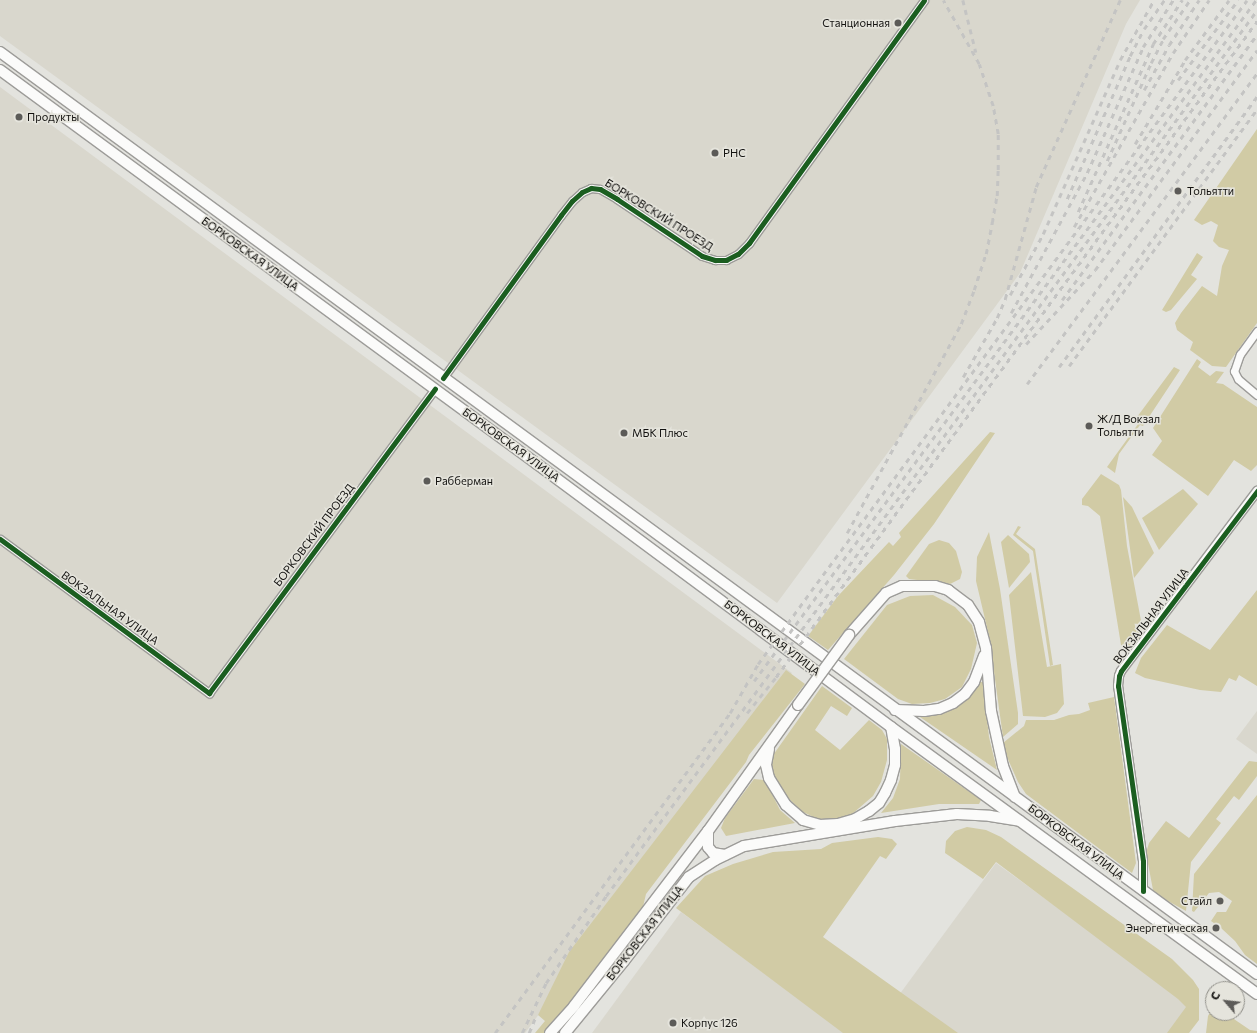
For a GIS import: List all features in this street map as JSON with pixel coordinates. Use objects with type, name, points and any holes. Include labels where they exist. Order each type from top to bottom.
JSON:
[{"type":"main road","name":"БОРКОВСКАЯ УЛИЦА","points":[[0,52],[443,378],[585,480],[895,710],[1015,796],[1257,974]]},
{"type":"main road","name":"БОРКОВСКАЯ УЛИЦА","points":[[0,70],[435,389],[891,727],[1022,821],[1257,994]]},
{"type":"main road","name":"БОРКОВСКИЙ ПРОЕЗД","points":[[435,389],[443,378]]},
{"type":"main road","points":[[550,1033],[574,1006],[708,831],[849,635],[886,593],[902,586],[935,586],[948,590],[968,604],[979,622],[986,648],[991,711],[1003,766],[1015,796]]},
{"type":"main road","points":[[895,710],[924,711],[938,709],[952,703],[965,694],[974,682],[986,648]]},
{"type":"main road","points":[[750,772],[756,769],[762,770],[769,778],[786,805],[803,820],[820,825],[838,824],[855,818],[879,803],[891,780],[895,765],[895,749],[891,727]]},
{"type":"main road","points":[[769,778],[766,765],[770,744]]},
{"type":"main road","name":"БОРКОВСКАЯ УЛИЦА","points":[[565,1033],[624,961],[689,877],[700,868],[744,846],[761,842],[933,816],[957,814],[990,816],[1022,821]]},
{"type":"main road","points":[[708,831],[708,847],[713,852],[725,855]]},
{"type":"street","name":"БОРКОВСКИЙ ПРОЕЗД","points":[[443,378],[561,215],[572,201],[587,189],[596,187],[600,189],[702,256],[715,260],[726,260],[738,254],[754,236],[924,0]]},
{"type":"street","points":[[1257,331],[1240,354],[1235,364],[1234,371],[1241,382],[1257,395]]},
{"type":"street","name":"БОРКОВСКИЙ ПРОЕЗД","points":[[209,693],[435,389]]},
{"type":"street","name":"ВОКЗАЛЬНАЯ УЛИЦА","points":[[1143,891],[1143,861],[1118,686],[1119,676],[1121,671],[1257,491]]},
{"type":"street","name":"ВОКЗАЛЬНАЯ УЛИЦА","points":[[0,539],[209,693]]},
{"type":"shaded area","points":[[0,0],[1140,0],[1126,24],[1020,273],[777,603],[0,36]]},
{"type":"shaded area","points":[[0,87],[792,673],[525,1033],[0,1033]]},
{"type":"shaded area","points":[[1257,129],[1257,323],[1226,367],[1212,366],[1190,350],[1193,342],[1177,330],[1175,323],[1202,286],[1217,296],[1222,266],[1229,250],[1219,247],[1213,241],[1218,225],[1211,221],[1202,225],[1194,220]]},
{"type":"shaded area","points":[[1197,253],[1203,257],[1191,275],[1197,279],[1171,310],[1166,312],[1162,310]]},
{"type":"shaded area","points":[[1197,359],[1201,362],[1198,367],[1210,376],[1216,371],[1224,372],[1216,383],[1223,384],[1257,407],[1257,465],[1251,471],[1234,460],[1208,496],[1152,455],[1162,441],[1153,428]]},
{"type":"shaded area","points":[[1174,367],[1180,370],[1143,426],[1140,425],[1119,454],[1115,473],[1107,467],[1141,420],[1137,417]]},
{"type":"shaded area","points":[[990,432],[995,433],[934,524],[894,575],[828,650],[808,636],[838,596],[889,542],[893,546],[901,537],[899,533]]},
{"type":"shaded area","points":[[1101,474],[1119,485],[1121,490],[1127,546],[1142,626],[1138,643],[1134,648],[1127,649],[1121,645],[1100,516],[1088,506],[1082,505],[1082,499]]},
{"type":"shaded area","points":[[1183,489],[1198,504],[1159,550],[1142,518]]},
{"type":"shaded area","points":[[1123,497],[1132,507],[1154,553],[1134,578]]},
{"type":"shaded area","points":[[1018,526],[1021,527],[1016,534],[1035,549],[1053,665],[1050,666],[1033,551],[1013,535]]},
{"type":"shaded area","points":[[989,532],[1000,589],[1018,713],[1018,724],[1003,737],[989,636],[976,581],[977,557]]},
{"type":"shaded area","points":[[1008,535],[1029,554],[1030,562],[1009,588],[1001,542]]},
{"type":"shaded area","points":[[939,540],[949,543],[956,551],[962,572],[960,579],[950,584],[909,579],[906,576],[929,544]]},
{"type":"shaded area","points":[[1031,572],[1047,667],[1061,664],[1064,704],[1057,713],[1045,717],[1023,716],[1009,595]]},
{"type":"shaded area","points":[[1257,590],[1257,686],[1239,675],[1236,681],[1229,678],[1221,692],[1200,690],[1145,678],[1135,673],[1141,658],[1167,625],[1210,650]]},
{"type":"shaded area","points":[[933,595],[955,607],[972,625],[977,643],[971,669],[962,687],[945,699],[930,703],[912,704],[898,699],[844,659],[887,605],[910,596]]},
{"type":"shaded area","points":[[786,670],[805,684],[749,755],[746,762],[646,894],[642,911],[547,1033],[535,1033],[545,1021],[538,1015],[569,952]]},
{"type":"shaded area","points":[[979,682],[983,682],[989,737],[997,770],[920,717]]},
{"type":"shaded area","points":[[822,686],[852,708],[847,716],[831,706],[815,730],[840,750],[869,720],[882,730],[887,739],[887,760],[881,782],[873,796],[851,815],[836,820],[822,821],[803,812],[788,798],[775,780],[770,769],[771,758]]},
{"type":"shaded area","points":[[1114,697],[1136,863],[1132,873],[1026,794],[1018,782],[1003,748],[1003,743],[1024,726],[1026,720],[1054,720],[1069,715],[1079,714],[1090,710],[1088,703]]},
{"type":"shaded area","points":[[1257,711],[1257,754],[1236,739]]},
{"type":"shaded area","points":[[901,744],[981,800],[979,804],[939,804],[881,813],[893,798],[900,779]]},
{"type":"shaded area","points":[[1249,761],[1257,762],[1257,776],[1239,800],[1234,796],[1216,819],[1221,823],[1191,862],[1186,911],[1157,895],[1153,890],[1146,853],[1149,843],[1166,821],[1189,838]]},
{"type":"shaded area","points":[[754,779],[765,780],[780,810],[795,823],[726,836],[721,828],[725,818]]},
{"type":"shaded area","points":[[1257,795],[1257,964],[1245,955],[1235,941],[1211,921],[1217,912],[1226,912],[1232,901],[1219,892],[1209,893],[1194,912],[1192,911],[1194,874]]},
{"type":"shaded area","points":[[967,827],[986,830],[1001,837],[1172,959],[1193,980],[1199,989],[1199,1020],[1189,1033],[1167,1033],[1186,1007],[1178,999],[996,862],[983,879],[945,853],[946,841],[955,831]]},
{"type":"shaded area","points":[[878,837],[892,839],[897,844],[886,859],[880,856],[823,937],[958,1033],[843,1033],[676,908],[705,876],[733,864],[773,852],[821,849],[832,843]]},
{"type":"shaded area","points":[[996,863],[1191,1005],[1169,1033],[918,1033],[888,1010]]},
{"type":"shaded area","points":[[681,912],[845,1033],[592,1033]]},
{"type":"shaded area","points":[[1207,1021],[1237,1021],[1250,1030],[1257,1031],[1257,1033],[1206,1033]]},
{"type":"railway","points":[[847,533],[961,324],[986,254],[997,196],[998,134],[993,106],[979,64],[943,0]]},
{"type":"railway","points":[[963,0],[976,52]]},
{"type":"railway","points":[[963,377],[997,318],[1005,299],[1036,187],[1120,0]]},
{"type":"railway","points":[[1010,295],[1043,234],[1120,60],[1154,0]]},
{"type":"railway","points":[[1067,199],[1130,56],[1144,29],[1164,0]]},
{"type":"railway","points":[[1011,313],[1087,173],[1143,47],[1173,0]]},
{"type":"railway","points":[[1078,212],[1153,44],[1182,0]]},
{"type":"railway","points":[[1107,161],[1163,39],[1190,0]]},
{"type":"railway","points":[[1144,90],[1169,45],[1199,0]]},
{"type":"railway","points":[[1074,227],[1173,53],[1209,0]]},
{"type":"railway","points":[[1135,144],[1185,60],[1229,0]]},
{"type":"railway","points":[[1178,80],[1238,0]]},
{"type":"railway","points":[[495,1033],[730,713],[758,664],[811,591],[1247,0]]},
{"type":"railway","points":[[754,681],[1256,0]]},
{"type":"railway","points":[[522,1033],[546,983],[606,896],[1257,10]]},
{"type":"railway","points":[[747,713],[776,677],[1257,21]]},
{"type":"railway","points":[[1062,300],[1257,35]]},
{"type":"railway","points":[[1026,344],[1095,270],[1257,50]]},
{"type":"railway","points":[[1027,384],[1257,73]]},
{"type":"railway","points":[[1059,367],[1257,96]]},
{"type":"railway","points":[[1069,366],[1257,109]]},
{"type":"railway","points":[[529,1033],[536,1016]]},
{"type":"cycle path","points":[[443,378],[561,215],[572,201],[582,192],[591,188],[600,189],[617,199],[702,256],[715,260],[726,260],[738,254],[749,243],[924,0]]},
{"type":"cycle path","points":[[0,539],[209,693],[435,389]]},
{"type":"cycle path","points":[[1143,891],[1143,861],[1118,686],[1119,676],[1121,671],[1257,491]]},
{"type":"place","name":"Станционная","points":[[898,23]]},
{"type":"place","name":"Продукты","points":[[19,117]]},
{"type":"place","name":"РНС","points":[[715,153]]},
{"type":"place","name":"Тольятти","points":[[1178,191]]},
{"type":"place","name":"Ж/Д Вокзал Тольятти","points":[[1089,426]]},
{"type":"place","name":"МБК Плюс","points":[[624,433]]},
{"type":"place","name":"Рабберман","points":[[427,481]]},
{"type":"place","name":"Стайл","points":[[1220,901]]},
{"type":"place","name":"Энергетическая","points":[[1216,928]]},
{"type":"place","name":"Корпус 126","points":[[673,1023]]}]
